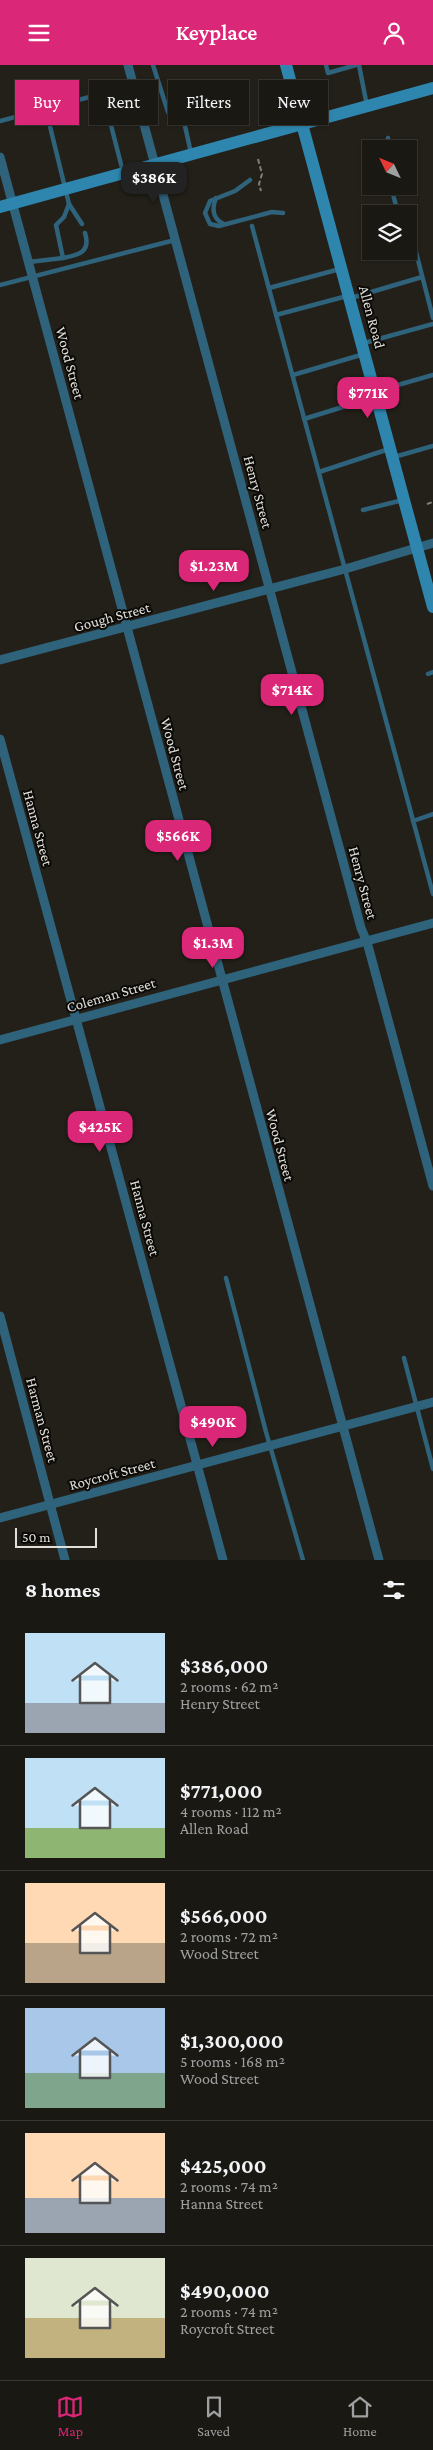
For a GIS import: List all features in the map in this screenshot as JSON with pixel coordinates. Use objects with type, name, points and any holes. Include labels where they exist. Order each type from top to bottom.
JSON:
[{"type":"main road","name":"Allen Road","points":[[286,65],[290,80]]},
{"type":"main road","points":[[328,117],[433,88]]},
{"type":"main road","points":[[0,207],[295,125]]},
{"type":"main road","name":"Allen Road","points":[[303,125],[343,268],[417,547],[429,577],[433,607]]},
{"type":"street","name":"Henry Street","points":[[128,65],[132,80]]},
{"type":"street","name":"Henry Street","points":[[145,125],[361,928],[367,942],[433,1186]]},
{"type":"street","name":"Wood Street","points":[[0,157],[379,1560]]},
{"type":"street","name":"Gough Street","points":[[0,660],[271,589],[433,543]]},
{"type":"street","name":"Hanna Street","points":[[0,739],[223,1560]]},
{"type":"street","name":"Coleman Street","points":[[0,1040],[433,923]]},
{"type":"street","name":"Harman Street","points":[[0,1316],[66,1560]]},
{"type":"street","name":"Roycroft Street","points":[[0,1518],[433,1402]]},
{"type":"lane","points":[[153,65],[168,112]]},
{"type":"lane","points":[[326,65],[328,73],[357,65],[367,107]]},
{"type":"lane","points":[[0,121],[15,117]]},
{"type":"lane","points":[[50,125],[69,204],[82,223]]},
{"type":"lane","points":[[111,125],[123,172]]},
{"type":"lane","points":[[185,125],[191,154]]},
{"type":"lane","points":[[250,180],[235,191],[217,196],[206,207],[206,219],[214,226],[272,212],[284,213]]},
{"type":"lane","points":[[217,196],[213,205],[213,212],[216,219],[226,224]]},
{"type":"lane","points":[[63,258],[56,225],[64,217],[69,204]]},
{"type":"lane","points":[[252,225],[433,894]]},
{"type":"lane","points":[[28,262],[79,255],[85,250],[87,245],[85,233]]},
{"type":"lane","points":[[0,285],[176,240]]},
{"type":"lane","points":[[417,257],[433,318]]},
{"type":"lane","points":[[269,288],[343,268]]},
{"type":"lane","points":[[276,315],[422,277]]},
{"type":"lane","points":[[292,375],[433,324]]},
{"type":"lane","points":[[304,419],[433,375]]},
{"type":"lane","points":[[319,472],[392,453],[433,446]]},
{"type":"lane","points":[[363,510],[404,500]]},
{"type":"lane","points":[[413,821],[433,814]]},
{"type":"lane","points":[[226,1278],[303,1560]]},
{"type":"lane","points":[[404,1358],[433,1469]]},
{"type":"path","points":[[258,159],[262,173],[261,191]]},
{"type":"path","points":[[427,504],[433,502]]}]
